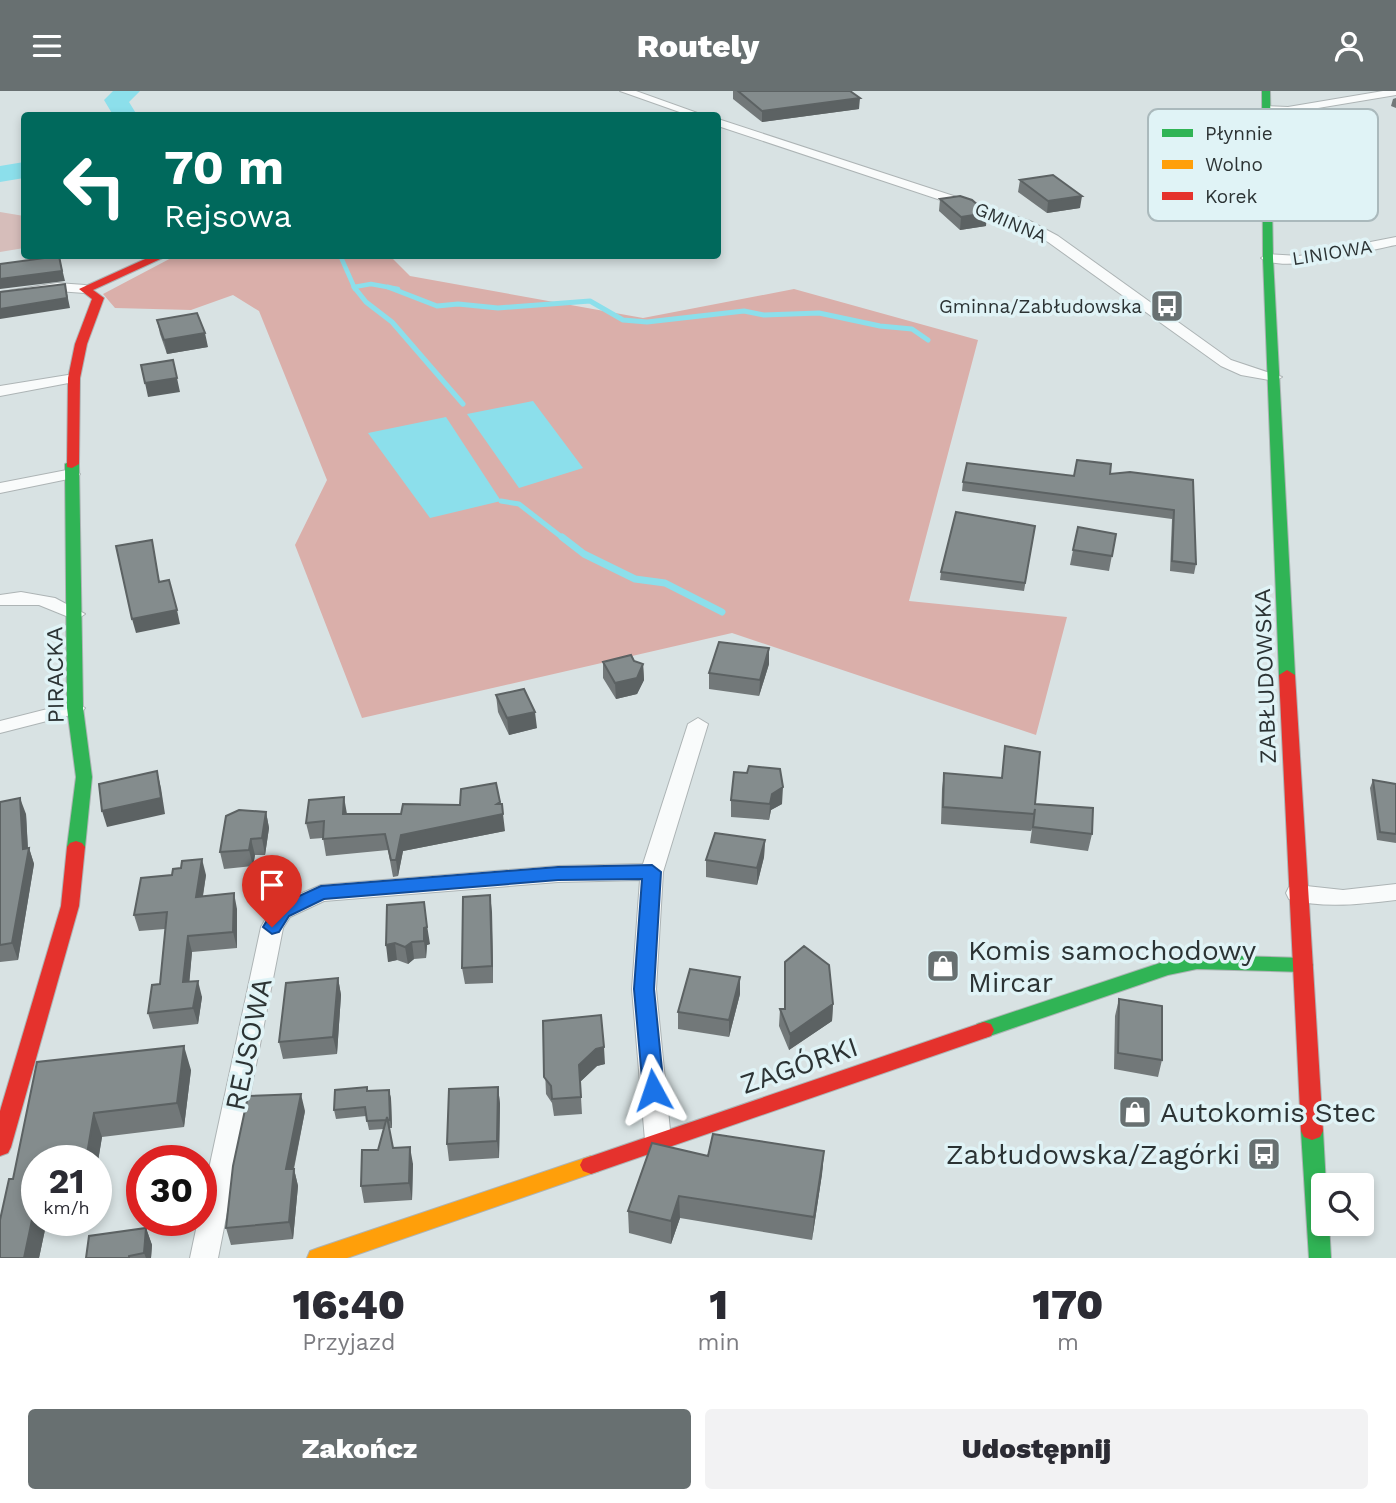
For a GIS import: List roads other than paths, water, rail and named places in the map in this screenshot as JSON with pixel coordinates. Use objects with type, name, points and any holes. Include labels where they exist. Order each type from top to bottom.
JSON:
[{"type":"main road","name":"ZABŁUDOWSKA","points":[[1266,91],[1266,109]]},
{"type":"main road","name":"ZABŁUDOWSKA","points":[[1268,221],[1297,893],[1320,1258]]},
{"type":"main road","points":[[85,289],[155,259]]},
{"type":"main road","name":"PIRACKA","points":[[0,1147],[70,906],[84,777],[75,708],[76,614],[72,474],[74,378],[90,314],[98,298],[85,289]]},
{"type":"main road","name":"ZAGÓRKI","points":[[318,1258],[1167,968],[1197,962],[1303,965]]},
{"type":"street","points":[[627,92],[688,112]]},
{"type":"street","points":[[1294,109],[1396,92]]},
{"type":"street","name":"GMINNA","points":[[721,123],[1026,224],[1053,239],[1227,363],[1246,372],[1275,377]]},
{"type":"street","name":"LINIOWA","points":[[1268,258],[1299,260],[1396,241]]},
{"type":"street","points":[[0,296],[57,287],[85,289]]},
{"type":"street","points":[[0,391],[74,378]]},
{"type":"street","points":[[0,488],[72,474]]},
{"type":"street","points":[[0,600],[33,597],[52,600],[76,614]]},
{"type":"street","points":[[0,727],[75,708]]},
{"type":"street","points":[[658,1140],[644,989],[652,872],[698,724]]},
{"type":"street","name":"REJSOWA","points":[[204,1258],[272,927],[282,911],[321,893],[558,874],[652,872]]},
{"type":"street","points":[[1297,893],[1343,898],[1396,892]]},
{"type":"water","points":[[533,401],[583,468],[519,488],[467,414]]},
{"type":"water","points":[[446,417],[501,501],[430,518],[368,433]]},
{"type":"waterway","points":[[123,112],[116,100],[128,91]]},
{"type":"waterway","points":[[0,174],[21,170]]},
{"type":"waterway","points":[[342,259],[354,287]]},
{"type":"waterway","points":[[354,287],[371,284],[389,287]]},
{"type":"waterway","points":[[354,287],[366,302],[392,322],[463,404]]},
{"type":"waterway","points":[[389,287],[398,289]]},
{"type":"waterway","points":[[389,287],[437,306],[458,304],[498,308],[590,301],[623,320],[647,322],[744,311],[764,315],[819,313],[880,326],[912,329],[928,340]]},
{"type":"waterway","points":[[501,501],[519,504],[564,539]]},
{"type":"waterway","points":[[562,537],[584,554],[635,579],[665,583],[722,612]]},
{"type":"place","name":"Gminna/Zabłudowska","points":[[1167,306]]},
{"type":"place","name":"Komis samochodowy Mircar","points":[[943,966]]},
{"type":"place","name":"Autokomis Stec","points":[[1135,1112]]},
{"type":"place","name":"Zabłudowska/Zagórki","points":[[1264,1154]]}]
